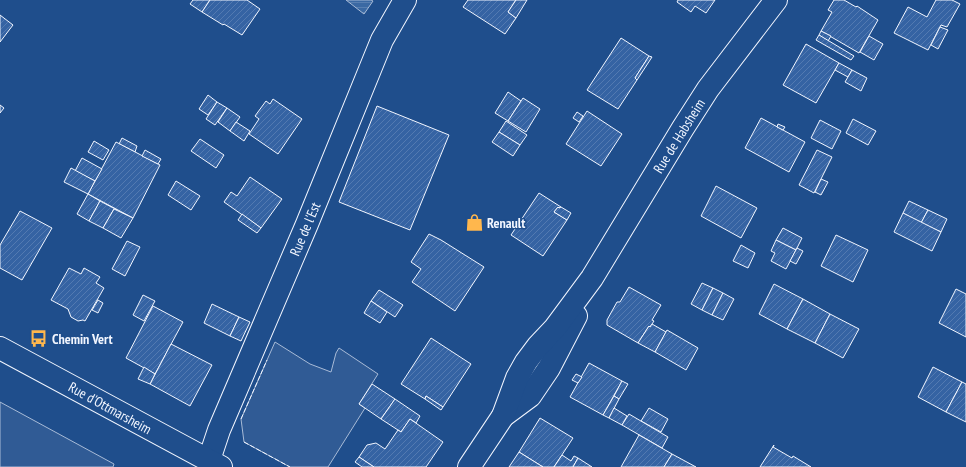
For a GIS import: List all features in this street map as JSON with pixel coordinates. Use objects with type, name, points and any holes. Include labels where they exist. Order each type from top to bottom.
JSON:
[{"type":"main road","name":"Rue de l'Est","points":[[213,465],[220,430],[304,231],[382,40],[405,0]]},
{"type":"main road","name":"Rue de Habsheim","points":[[469,467],[503,416],[530,396],[549,368],[572,324],[592,278],[683,128],[708,89],[776,0]]},
{"type":"main road","name":"Rue d'Ottmarsheim","points":[[0,348],[213,465]]},
{"type":"shaded area","points":[[346,0],[371,0],[373,1],[364,14]]},
{"type":"shaded area","points":[[275,342],[310,364],[331,372],[336,353],[339,348],[378,374],[359,404],[365,408],[328,467],[290,467],[244,442],[241,419]]},
{"type":"shaded area","points":[[0,402],[114,464],[113,467],[0,467]]},
{"type":"building","points":[[193,0],[210,0],[202,12],[190,4]]},
{"type":"building","points":[[210,0],[247,0],[260,9],[242,35],[202,12]]},
{"type":"building","points":[[468,0],[516,0],[508,12],[516,18],[505,34],[463,7]]},
{"type":"building","points":[[516,0],[527,0],[516,18],[508,12]]},
{"type":"building","points":[[678,0],[715,0],[706,13],[695,6],[691,12],[677,2]]},
{"type":"building","points":[[834,0],[844,0],[856,7],[857,6],[878,20],[859,53],[821,31],[832,12],[828,10]]},
{"type":"building","points":[[936,0],[952,0],[960,4],[947,27],[941,25],[928,50],[894,33],[908,7],[927,17]]},
{"type":"building","points":[[0,15],[13,25],[0,42]]},
{"type":"building","points":[[940,27],[948,30],[938,49],[931,45]]},
{"type":"building","points":[[821,31],[831,36],[828,41],[819,35]]},
{"type":"building","points":[[819,35],[854,56],[851,60],[816,40]]},
{"type":"building","points":[[869,36],[883,44],[874,60],[860,52]]},
{"type":"building","points":[[621,38],[649,56],[635,78],[637,80],[618,109],[587,90]]},
{"type":"building","points":[[806,44],[839,63],[816,103],[783,85]]},
{"type":"building","points":[[649,56],[652,57],[637,80],[635,78]]},
{"type":"building","points":[[839,63],[852,70],[848,77],[835,70]]},
{"type":"building","points":[[852,70],[867,78],[861,91],[845,82]]},
{"type":"building","points":[[508,92],[521,101],[508,121],[495,113]]},
{"type":"building","points":[[208,95],[217,102],[208,115],[199,109]]},
{"type":"building","points":[[523,98],[540,109],[526,132],[508,121]]},
{"type":"building","points":[[273,99],[302,119],[278,154],[249,134],[259,119],[255,116],[266,101],[270,104]]},
{"type":"building","points":[[217,102],[227,108],[215,125],[206,119]]},
{"type":"building","points":[[0,105],[4,108],[0,113]]},
{"type":"building","points":[[377,106],[449,135],[410,230],[339,202]]},
{"type":"building","points":[[227,108],[240,117],[230,131],[218,122]]},
{"type":"building","points":[[587,111],[622,134],[601,166],[566,144]]},
{"type":"building","points":[[577,112],[583,116],[579,122],[573,118]]},
{"type":"building","points":[[761,118],[805,142],[789,172],[745,148]]},
{"type":"building","points":[[853,119],[876,131],[868,145],[846,133]]},
{"type":"building","points":[[820,120],[841,131],[832,149],[811,138]]},
{"type":"building","points":[[506,121],[527,135],[520,145],[499,132]]},
{"type":"building","points":[[236,122],[250,131],[244,141],[230,131]]},
{"type":"building","points":[[778,124],[785,127],[783,130],[777,127]]},
{"type":"building","points":[[499,132],[520,145],[513,156],[492,142]]},
{"type":"building","points":[[122,138],[137,146],[135,152],[119,144]]},
{"type":"building","points":[[200,139],[224,155],[216,168],[191,151]]},
{"type":"building","points":[[94,141],[109,150],[103,160],[88,152]]},
{"type":"building","points":[[116,142],[160,165],[133,218],[88,194]]},
{"type":"building","points":[[145,150],[161,159],[158,164],[142,156]]},
{"type":"building","points":[[817,150],[832,157],[814,193],[799,185]]},
{"type":"building","points":[[82,158],[102,169],[95,181],[75,171]]},
{"type":"building","points":[[71,168],[95,181],[88,194],[64,182]]},
{"type":"building","points":[[250,177],[282,199],[261,228],[224,202],[231,192],[237,196]]},
{"type":"building","points":[[821,179],[828,182],[821,195],[815,192]]},
{"type":"building","points":[[176,181],[200,196],[191,210],[168,195]]},
{"type":"building","points":[[716,186],[757,208],[741,238],[701,216]]},
{"type":"building","points":[[539,193],[561,207],[558,207],[554,212],[567,220],[543,256],[511,235]]},
{"type":"building","points":[[88,194],[100,201],[89,221],[77,214]]},
{"type":"building","points":[[100,201],[117,210],[114,209],[103,228],[89,221]]},
{"type":"building","points":[[909,201],[928,210],[921,223],[903,213]]},
{"type":"building","points":[[558,207],[561,207],[571,213],[567,220],[554,212]]},
{"type":"building","points":[[114,209],[133,218],[121,238],[103,228]]},
{"type":"building","points":[[928,210],[947,219],[941,232],[921,223]]},
{"type":"building","points":[[20,211],[52,228],[22,280],[0,268],[0,245]]},
{"type":"building","points":[[903,213],[941,232],[932,251],[894,232]]},
{"type":"building","points":[[242,214],[261,228],[257,233],[238,220]]},
{"type":"building","points":[[783,228],[802,238],[796,250],[776,240]]},
{"type":"building","points":[[429,234],[484,267],[455,311],[412,282],[421,269],[411,262]]},
{"type":"building","points":[[836,235],[868,250],[853,282],[821,266]]},
{"type":"building","points":[[776,240],[796,250],[786,269],[771,261],[775,253],[771,251]]},
{"type":"building","points":[[127,241],[140,247],[125,276],[112,269]]},
{"type":"building","points":[[741,245],[755,253],[748,268],[733,261]]},
{"type":"building","points":[[797,248],[803,251],[796,264],[790,261]]},
{"type":"building","points":[[69,268],[81,274],[84,268],[100,277],[96,283],[104,288],[85,321],[78,321],[71,317],[68,309],[51,300]]},
{"type":"building","points":[[702,283],[713,288],[702,310],[691,304]]},
{"type":"building","points":[[774,284],[803,299],[787,329],[759,314]]},
{"type":"building","points":[[629,287],[661,305],[652,320],[654,321],[638,343],[607,325],[607,320],[617,302],[620,302]]},
{"type":"building","points":[[713,288],[723,293],[712,315],[702,310]]},
{"type":"building","points":[[956,289],[966,294],[966,337],[939,323]]},
{"type":"building","points":[[379,290],[403,305],[395,317],[371,301]]},
{"type":"building","points":[[723,293],[734,299],[723,320],[712,315]]},
{"type":"building","points":[[143,295],[155,301],[144,321],[133,315]]},
{"type":"building","points":[[803,299],[830,314],[815,343],[787,329]]},
{"type":"building","points":[[98,300],[103,303],[98,313],[92,310]]},
{"type":"building","points":[[371,301],[387,312],[380,323],[364,313]]},
{"type":"building","points":[[212,304],[239,317],[230,336],[204,323]]},
{"type":"building","points":[[153,306],[183,322],[155,374],[126,358]]},
{"type":"building","points":[[830,314],[859,329],[843,358],[815,343]]},
{"type":"building","points":[[239,317],[250,322],[241,341],[230,336]]},
{"type":"building","points":[[652,324],[666,332],[655,352],[638,343],[649,326],[650,327]]},
{"type":"building","points":[[667,330],[698,348],[686,370],[655,352]]},
{"type":"building","points":[[431,338],[471,364],[443,407],[426,396],[425,399],[401,384]]},
{"type":"building","points":[[171,344],[212,365],[190,406],[150,384]]},
{"type":"building","points":[[589,363],[622,381],[603,415],[570,397]]},
{"type":"building","points":[[144,367],[155,374],[150,384],[138,379]]},
{"type":"building","points":[[933,367],[962,382],[946,412],[918,397]]},
{"type":"building","points":[[576,374],[582,377],[578,383],[572,380]]},
{"type":"building","points":[[622,381],[628,384],[619,399],[614,396]]},
{"type":"building","points":[[962,382],[966,384],[966,422],[946,412]]},
{"type":"building","points":[[372,384],[395,399],[381,419],[359,404]]},
{"type":"building","points":[[426,396],[443,407],[441,410],[425,399]]},
{"type":"building","points":[[614,396],[619,399],[609,418],[603,415]]},
{"type":"building","points":[[395,399],[420,416],[416,423],[410,419],[401,432],[381,419]]},
{"type":"building","points":[[614,408],[627,416],[622,425],[609,418]]},
{"type":"building","points":[[649,408],[668,419],[661,432],[641,421]]},
{"type":"building","points":[[629,414],[668,437],[662,448],[622,425]]},
{"type":"building","points":[[540,418],[573,438],[554,467],[543,467],[519,452]]},
{"type":"building","points":[[410,419],[443,442],[426,467],[374,467],[359,457],[367,445],[376,443],[385,449],[398,430],[401,432]]},
{"type":"building","points":[[639,435],[672,454],[664,467],[621,467]]},
{"type":"building","points":[[774,445],[773,447],[792,458],[793,456],[811,467],[760,467]]},
{"type":"building","points":[[519,452],[543,467],[509,467]]},
{"type":"building","points":[[672,454],[696,467],[664,467]]},
{"type":"building","points":[[562,455],[571,461],[574,456],[578,458],[573,467],[554,467]]},
{"type":"building","points":[[359,457],[374,467],[362,467],[355,462]]},
{"type":"building","points":[[578,458],[592,467],[573,467]]},
{"type":"fence","points":[[241,419],[267,360]]},
{"type":"fence","points":[[244,442],[290,467]]},
{"type":"place","name":"Renault","points":[[474,223]]},
{"type":"place","name":"Chemin Vert","points":[[39,339]]}]
